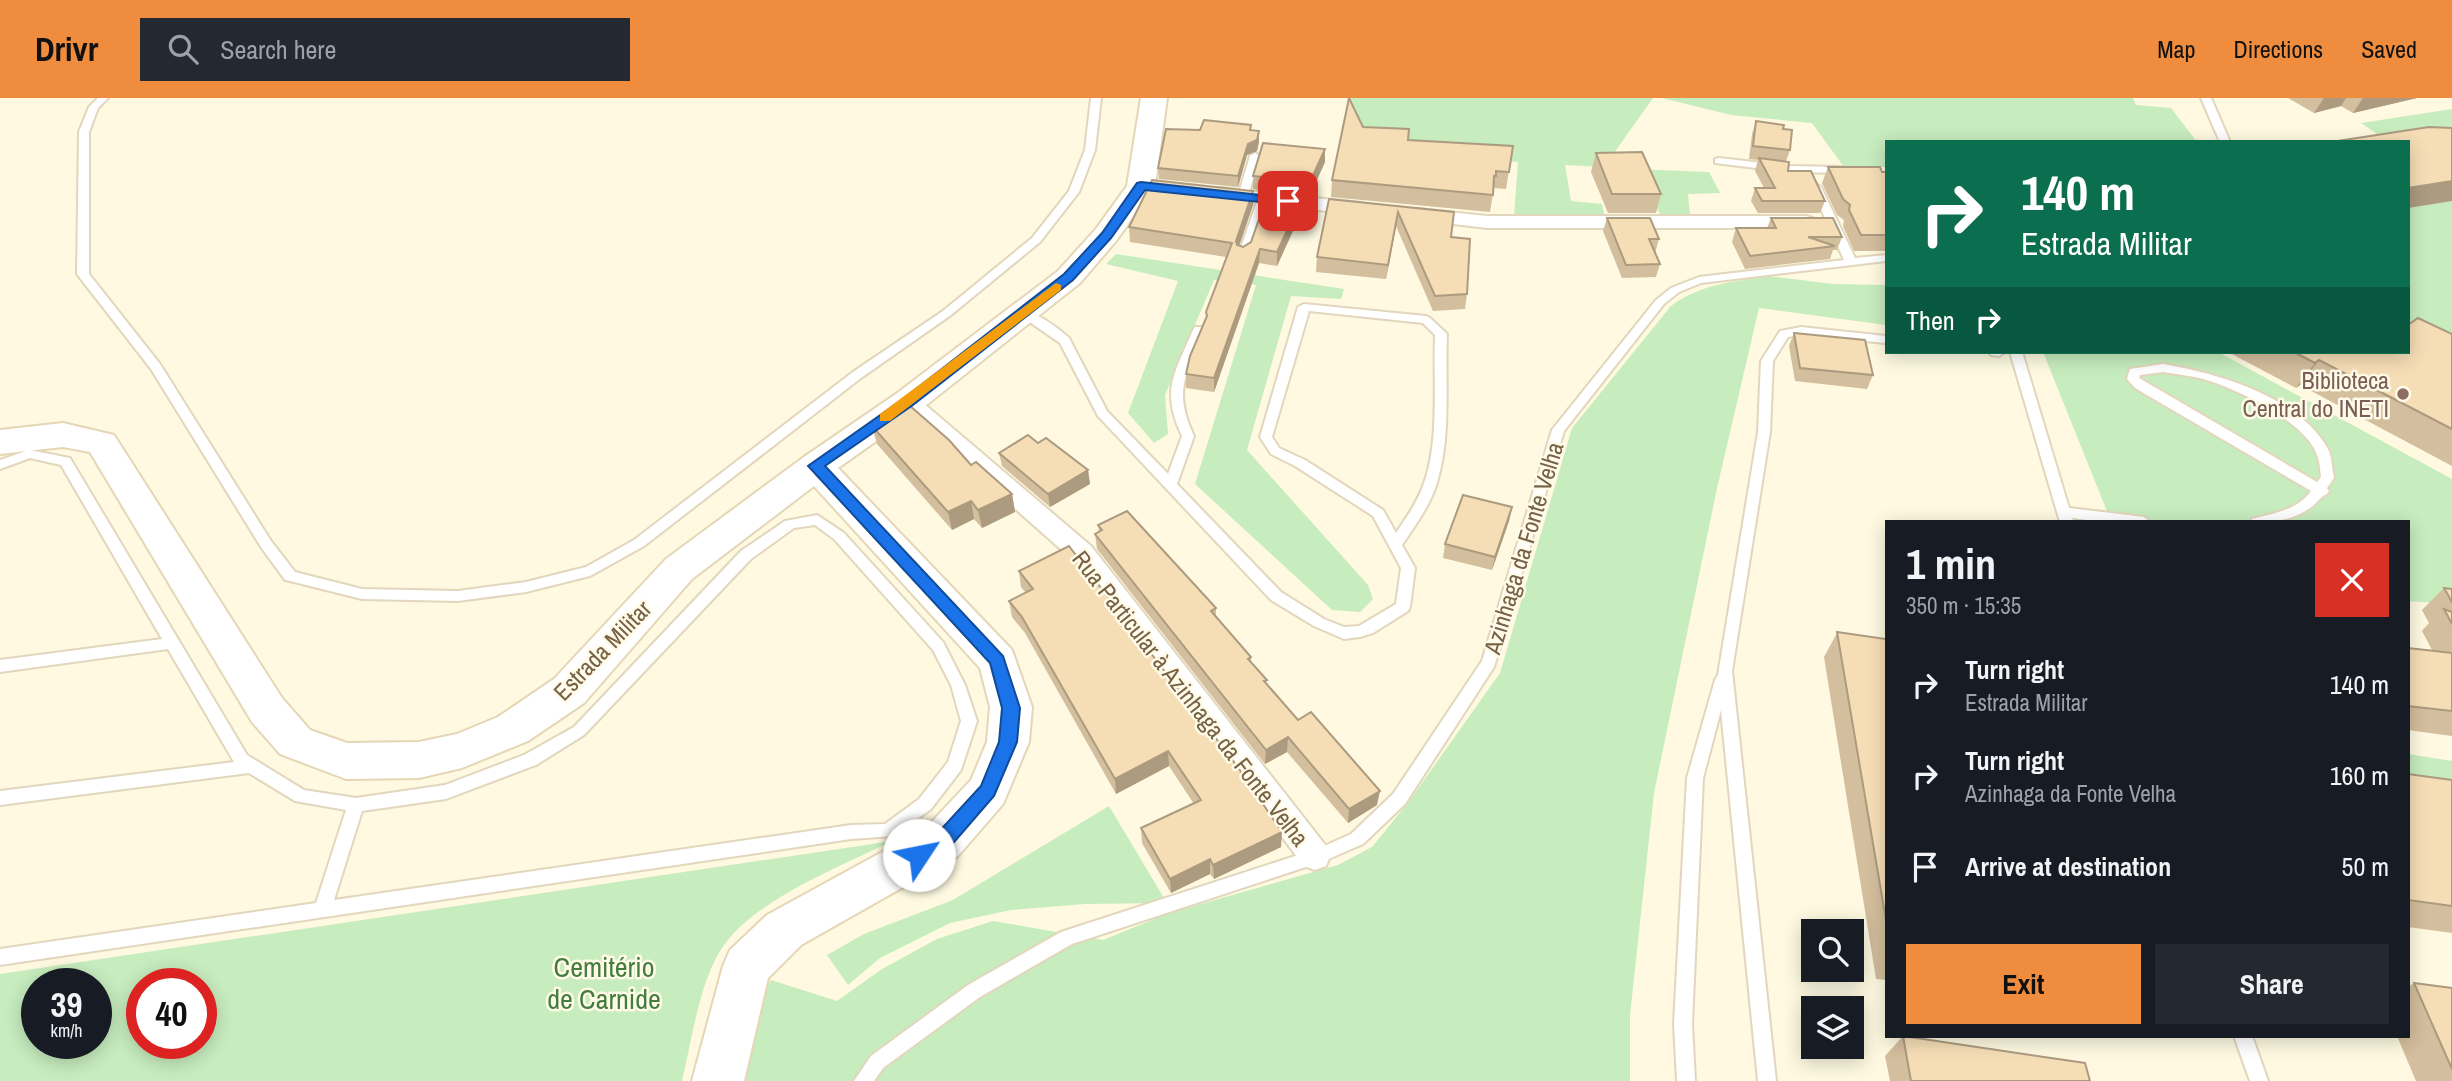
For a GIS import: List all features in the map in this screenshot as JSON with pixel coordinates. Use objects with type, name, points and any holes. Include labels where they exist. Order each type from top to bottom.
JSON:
[{"type":"street","name":"Estrada Militar","points":[[0,442],[63,435],[102,443],[267,710],[295,742],[346,761],[419,760],[463,750],[513,729],[569,691],[679,569],[816,466],[908,402],[1069,277],[1154,187],[1154,98]]},
{"type":"street","points":[[1205,192],[1486,222],[1832,222]]},
{"type":"street","name":"Rua Particular à Azinhaga da Fonte Velha","points":[[908,402],[1082,554],[1121,601],[1315,856]]},
{"type":"street","points":[[718,1081],[747,966],[784,930],[942,842],[988,791],[1008,742],[1011,708],[998,661],[816,466]]},
{"type":"lane","points":[[103,98],[94,107],[84,132],[83,274],[156,368],[266,544],[290,576],[362,594],[458,596],[526,587],[590,571],[603,564],[639,543],[857,374],[947,313],[1037,240],[1074,191],[1090,150],[1096,98]]},
{"type":"lane","points":[[2206,98],[2224,140]]},
{"type":"lane","points":[[1243,196],[1255,156]]},
{"type":"lane","points":[[1719,161],[1789,169],[1859,170]]},
{"type":"lane","points":[[1814,181],[1851,262]]},
{"type":"lane","points":[[1243,256],[1263,199]]},
{"type":"lane","name":"Azinhaga da Fonte Velha","points":[[863,1081],[877,1062],[974,991],[1067,938],[1315,856],[1357,839],[1399,799],[1489,663],[1558,430],[1660,302],[1675,290],[1699,280],[1885,258]]},
{"type":"lane","points":[[1024,314],[1065,341],[1101,413],[1171,483],[1276,596],[1310,617],[1344,633],[1374,626],[1403,607],[1408,568],[1395,545],[1378,513],[1300,463],[1275,451],[1266,437],[1304,307],[1426,320],[1441,334],[1432,479],[1418,512],[1395,545]]},
{"type":"lane","points":[[1171,483],[1188,436],[1176,415],[1173,396],[1199,330]]},
{"type":"lane","points":[[1686,1081],[1683,1024],[1695,778],[1725,671],[1764,432],[1767,361],[1784,334],[1801,331],[1885,340]]},
{"type":"lane","points":[[2016,354],[2066,517],[2113,520]]},
{"type":"lane","points":[[2263,520],[2293,512],[2322,491],[2327,475],[2324,458],[2314,438],[2271,402],[2222,379],[2158,366],[2134,372],[2133,379],[2139,385],[2322,491]]},
{"type":"lane","points":[[0,465],[29,454],[65,461],[241,760],[301,796],[356,805],[446,792],[530,760],[579,731],[746,555],[790,524],[817,520],[839,536],[938,646],[957,685],[969,721],[955,765],[925,804],[888,831],[851,832],[0,957]]},
{"type":"lane","points":[[0,666],[172,643]]},
{"type":"lane","points":[[1725,671],[1767,1081]]},
{"type":"lane","points":[[0,798],[251,766]]},
{"type":"lane","points":[[323,909],[356,805]]},
{"type":"lane","points":[[2244,1038],[2259,1081]]},
{"type":"green space","points":[[1350,98],[1653,98],[1604,167],[1565,165],[1571,201],[1602,204],[1604,214],[1514,217],[1518,162],[1370,154]]},
{"type":"green space","points":[[1662,98],[2133,98],[2136,105],[2171,108],[2195,140],[1885,140],[1885,167],[1844,167],[1812,123],[1731,115]]},
{"type":"green space","points":[[2452,109],[2452,336],[2410,322],[2410,140],[2369,140],[2383,138],[2361,123]]},
{"type":"green space","points":[[1635,169],[1709,172],[1720,193],[1688,194],[1690,214],[1660,214]]},
{"type":"green space","points":[[1116,254],[1344,289],[1341,299],[1291,296],[1247,450],[1368,585],[1373,599],[1360,612],[1332,610],[1195,484],[1256,285],[1214,280],[1165,395],[1168,434],[1154,443],[1128,413],[1178,281],[1106,264]]},
{"type":"green space","points":[[1767,276],[1833,284],[1885,285],[1885,325],[1759,308],[1717,488],[1654,793],[1630,1015],[1630,1081],[734,1081],[750,1014],[771,980],[837,1001],[882,969],[937,939],[993,921],[1103,940],[1169,913],[1338,865],[1372,847],[1407,804],[1500,673],[1572,428],[1671,306],[1705,288]]},
{"type":"green space","points":[[2044,354],[2222,354],[2452,479],[2452,604],[2410,601],[2410,520],[2111,520]]},
{"type":"green space","points":[[2410,754],[2452,761],[2452,802],[2410,795]]},
{"type":"green space","points":[[1109,806],[1167,903],[1085,904],[1011,910],[950,923],[880,958],[848,985],[827,955],[864,934],[953,900]]},
{"type":"green space","name":"Cemitério de Carnide","points":[[892,841],[777,899],[737,930],[722,948],[708,977],[697,1012],[682,1081],[0,1081],[0,974],[21,971],[21,1059],[112,1059],[112,968],[40,968]]},
{"type":"building","points":[[1349,98],[1363,127],[1409,129],[1408,140],[1513,146],[1509,172],[1496,171],[1493,195],[1332,180]]},
{"type":"building","points":[[1204,120],[1251,125],[1250,130],[1259,131],[1257,140],[1248,144],[1238,176],[1158,168],[1166,129],[1200,130]]},
{"type":"building","points":[[1756,121],[1784,125],[1783,129],[1792,130],[1790,150],[1753,146]]},
{"type":"building","points":[[2429,127],[2452,128],[2452,181],[2410,188],[2410,140],[2344,140]]},
{"type":"building","points":[[1263,143],[1325,149],[1310,182],[1253,176]]},
{"type":"building","points":[[1642,152],[1661,194],[1612,194],[1596,153]]},
{"type":"building","points":[[1759,158],[1789,162],[1788,171],[1811,171],[1825,201],[1762,201],[1755,188],[1775,188]]},
{"type":"building","points":[[1828,167],[1880,167],[1882,172],[1885,172],[1885,235],[1861,235],[1849,210],[1850,205],[1843,199]]},
{"type":"building","points":[[1152,180],[1253,191],[1236,241],[1237,245],[1243,247],[1251,242],[1268,193],[1303,197],[1277,252],[1260,249],[1214,378],[1186,374],[1190,356],[1232,243],[1129,227]]},
{"type":"building","points":[[1329,199],[1454,212],[1451,237],[1470,239],[1467,294],[1435,296],[1398,212],[1388,265],[1317,257]]},
{"type":"building","points":[[1607,218],[1650,218],[1659,239],[1649,239],[1660,264],[1626,265]]},
{"type":"building","points":[[1771,218],[1833,218],[1842,237],[1808,237],[1835,246],[1750,256],[1736,228],[1776,228]]},
{"type":"building","points":[[2418,318],[2452,334],[2452,429],[2319,360],[2315,363],[2298,354],[2410,354],[2410,324]]},
{"type":"building","points":[[1794,333],[1865,340],[1873,375],[1800,368]]},
{"type":"building","points":[[909,405],[949,440],[971,465],[976,462],[1012,494],[978,510],[971,501],[948,512],[872,426]]},
{"type":"building","points":[[1028,435],[1038,443],[1046,438],[1088,470],[1048,494],[999,453]]},
{"type":"building","points":[[1463,495],[1512,507],[1495,557],[1445,544]]},
{"type":"building","points":[[1127,511],[1216,608],[1211,611],[1251,657],[1248,659],[1267,680],[1264,681],[1298,720],[1311,712],[1380,791],[1349,809],[1288,737],[1266,750],[1095,534],[1102,530],[1098,525]]},
{"type":"building","points":[[1069,546],[1237,766],[1282,832],[1213,865],[1210,859],[1170,879],[1141,828],[1201,800],[1168,751],[1115,779],[1022,617],[1009,601],[1033,589],[1019,571]]},
{"type":"building","points":[[2444,588],[2452,589],[2452,602]]},
{"type":"building","points":[[2444,609],[2452,612],[2452,624]]},
{"type":"building","points":[[1837,632],[1885,639],[1885,914]]},
{"type":"building","points":[[2410,648],[2452,653],[2452,711],[2410,706]]},
{"type":"building","points":[[2410,774],[2452,780],[2452,906],[2410,900]]},
{"type":"building","points":[[2414,983],[2452,988],[2452,1069]]},
{"type":"building","points":[[1903,1038],[2085,1063],[2090,1081],[1911,1081]]},
{"type":"slow traffic","points":[[885,418],[1056,287]]},
{"type":"place","name":"Biblioteca Central do INETI","points":[[2403,394]]},
{"type":"route","points":[[919,855],[942,842],[988,791],[1008,742],[1011,708],[998,661],[816,466],[908,402],[1069,277],[1091,254],[1141,186],[1288,201]]}]
